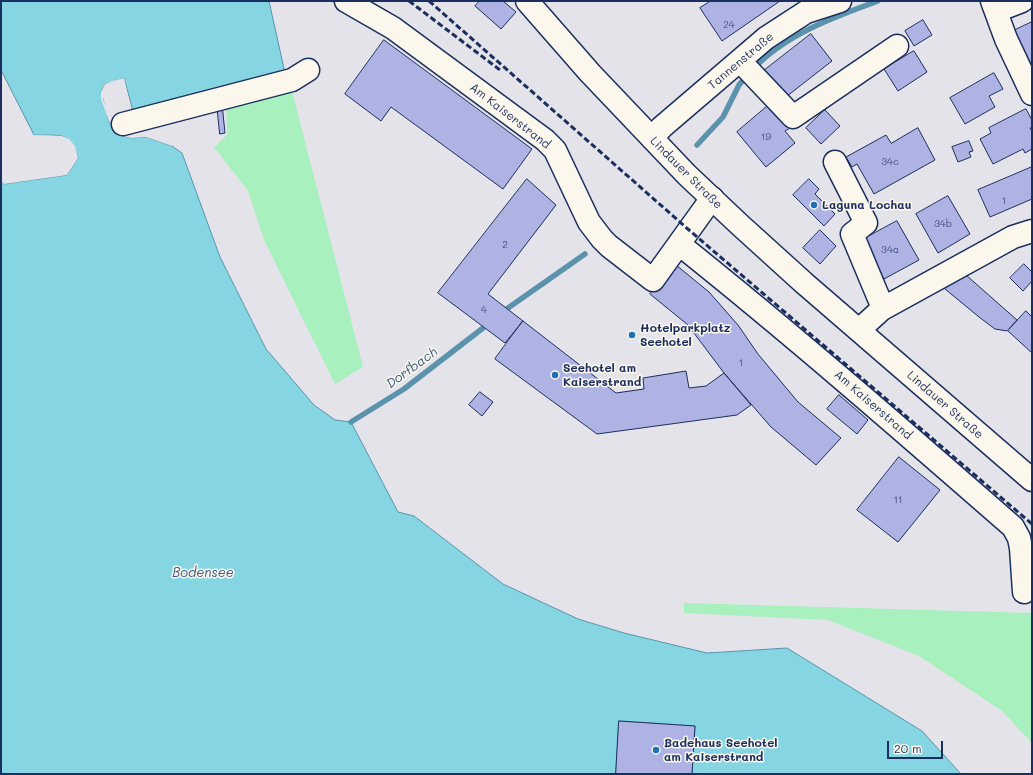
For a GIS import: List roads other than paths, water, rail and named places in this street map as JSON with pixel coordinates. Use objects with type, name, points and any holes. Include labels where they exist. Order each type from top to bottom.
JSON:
[{"type":"street","name":"Am Kaiserstrand","points":[[346,1],[393,28],[545,140],[555,150],[590,222],[602,239],[653,280],[712,198]]},
{"type":"street","name":"Lindauer Straße","points":[[527,1],[590,73],[687,175],[804,283],[1030,474]]},
{"type":"street","name":"Tannenstraße","points":[[652,138],[662,127],[748,71],[766,38],[803,7],[840,1]]},
{"type":"street","points":[[1022,1],[994,6],[1006,39],[1032,94]]},
{"type":"street","points":[[748,71],[793,117],[897,46]]},
{"type":"street","points":[[123,124],[292,80],[308,70]]},
{"type":"street","points":[[835,162],[866,222],[852,234],[882,309]]},
{"type":"street","points":[[859,330],[882,309],[1013,237],[1032,232]]},
{"type":"street","name":"Am Kaiserstrand","points":[[679,244],[772,319],[899,427],[1013,528],[1019,538],[1021,548],[1024,592]]},
{"type":"water","name":"Bodensee","points":[[1,1],[269,1],[285,73],[132,113],[132,107],[124,78],[105,84],[101,92],[109,121],[120,135],[131,138],[146,137],[172,146],[182,153],[220,257],[266,349],[314,405],[335,420],[351,422],[398,512],[414,516],[503,584],[578,619],[624,633],[707,653],[787,648],[922,731],[961,774],[692,774],[695,726],[619,721],[616,774],[1,774],[1,181],[4,184],[67,175],[78,158],[71,143],[62,136],[34,135],[1,70]]},
{"type":"waterway","name":"Dorfbach","points":[[753,69],[766,57],[795,36],[828,20],[878,1]]},
{"type":"waterway","name":"Dorfbach","points":[[697,145],[723,117],[739,85],[747,75]]},
{"type":"waterway","name":"Dorfbach","points":[[508,308],[585,254]]},
{"type":"waterway","name":"Dorfbach","points":[[351,422],[404,389],[483,328]]},
{"type":"railway","points":[[409,1],[500,70]]},
{"type":"railway","points":[[429,1],[689,230],[1032,524]]},
{"type":"place","name":"Laguna Lochau","points":[[814,205]]},
{"type":"place","name":"Hotelparkplatz Seehotel","points":[[632,335]]},
{"type":"place","name":"Seehotel am Kaiserstrand","points":[[555,375]]},
{"type":"place","name":"Badehaus Seehotel am Kaiserstrand","points":[[656,750]]}]
